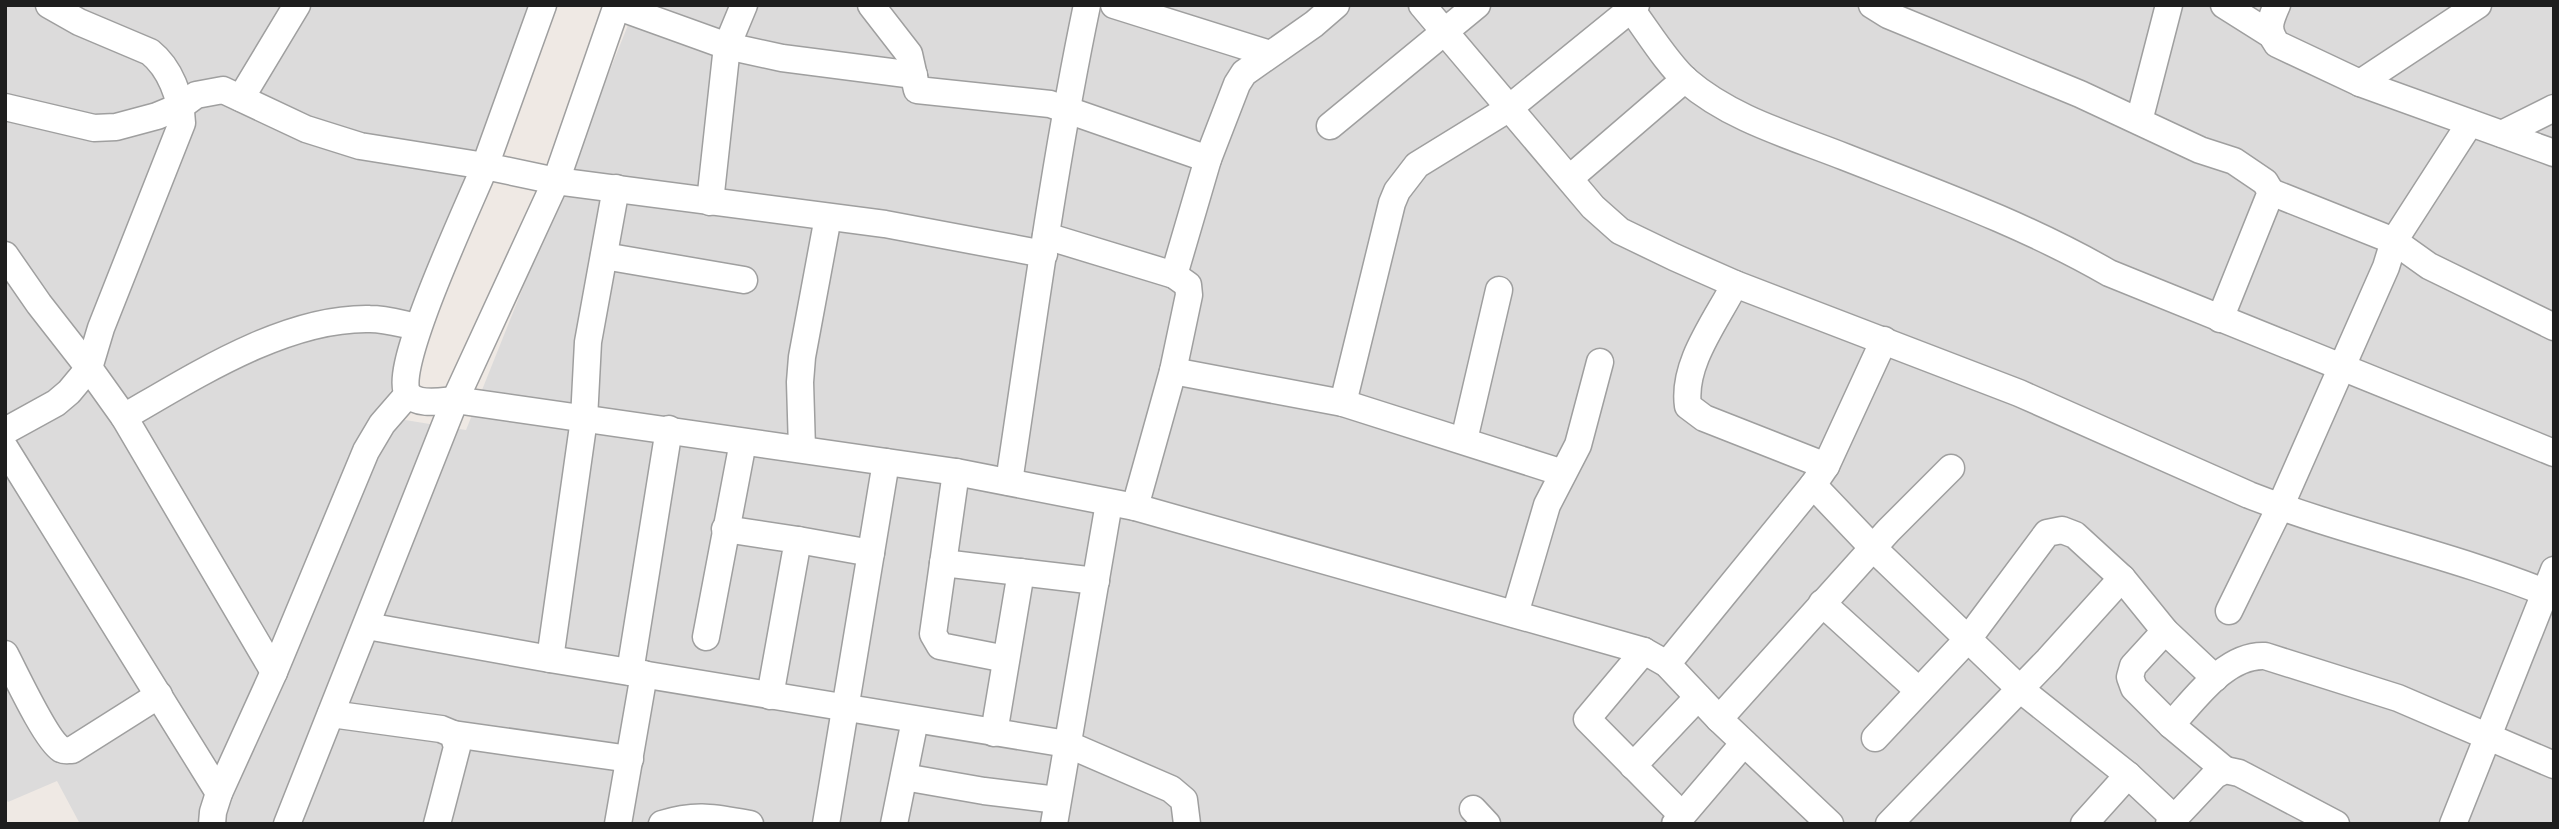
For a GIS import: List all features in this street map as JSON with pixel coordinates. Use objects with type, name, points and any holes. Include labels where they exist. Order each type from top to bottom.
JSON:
[{"type":"street","points":[[5,430],[56,403],[89,368],[101,328],[182,123],[181,106],[165,68],[150,52],[79,22],[50,5]]},
{"type":"street","points":[[241,98],[297,5]]},
{"type":"street","points":[[544,5],[485,166],[418,327],[407,361],[404,382],[408,394],[421,402],[455,400],[669,429],[1009,482],[1122,505],[1515,614],[1656,657],[1830,824]]},
{"type":"street","points":[[710,202],[727,46],[744,5]]},
{"type":"street","points":[[871,5],[909,54],[917,90],[1050,104],[1208,159]]},
{"type":"street","points":[[1009,482],[1045,245],[1087,5]]},
{"type":"street","points":[[1114,5],[1270,54]]},
{"type":"street","points":[[1174,275],[1208,159],[1237,84],[1244,73],[1336,5]]},
{"type":"street","points":[[1422,5],[1443,34],[1593,207],[1620,231],[1735,284],[2043,403],[2280,507],[2551,586],[2454,824]]},
{"type":"street","points":[[1330,126],[1477,5]]},
{"type":"street","points":[[1872,5],[1888,15],[2139,121],[2200,150],[2234,162],[2265,182],[2271,192],[2394,241],[2430,266],[2554,327]]},
{"type":"street","points":[[2139,121],[2169,5]]},
{"type":"street","points":[[2224,5],[2270,34],[2277,44],[2360,83],[2554,153]]},
{"type":"street","points":[[2270,34],[2271,18],[2277,5]]},
{"type":"street","points":[[2360,83],[2478,5]]},
{"type":"street","points":[[287,824],[455,400],[556,181],[617,6],[727,46],[782,58],[914,75]]},
{"type":"street","points":[[1343,403],[1397,191],[1417,165],[1508,109],[1632,7],[1685,79],[1715,102],[1767,127],[1932,191],[2077,254],[2109,273],[2554,453]]},
{"type":"street","points":[[1570,178],[1685,79]]},
{"type":"street","points":[[5,107],[94,128],[116,127],[181,106],[196,95],[223,90],[306,128],[360,146],[485,166],[556,181],[1045,245],[1174,275],[1188,285],[1189,295],[1173,371],[1096,581],[1056,812],[984,791],[904,777]]},
{"type":"street","points":[[2501,134],[2554,108]]},
{"type":"street","points":[[2229,611],[2280,507],[2386,267],[2394,241],[2470,122]]},
{"type":"street","points":[[550,659],[584,419],[588,342],[616,188]]},
{"type":"street","points":[[2220,319],[2271,192]]},
{"type":"street","points":[[802,449],[802,357],[828,217]]},
{"type":"street","points":[[5,255],[38,304],[124,417],[274,672]]},
{"type":"street","points":[[604,256],[744,280]]},
{"type":"street","points":[[1735,284],[1690,368],[1686,391],[1688,406],[1704,418],[1819,475],[1873,548],[2020,689],[2128,775],[2171,821],[2215,775],[2225,771],[2239,773],[2336,824]]},
{"type":"street","points":[[1465,440],[1499,290]]},
{"type":"street","points":[[124,417],[226,359],[317,324],[338,320],[373,319],[418,327]]},
{"type":"street","points":[[1744,743],[1678,819],[1633,766],[1587,719],[1656,657],[1819,475],[1884,340]]},
{"type":"street","points":[[1515,614],[1547,505],[1578,445],[1600,362]]},
{"type":"street","points":[[1173,371],[1343,403],[1563,473]]},
{"type":"street","points":[[212,824],[219,793],[274,672],[366,451],[382,424],[408,394]]},
{"type":"street","points":[[618,824],[630,759],[637,673],[669,429]]},
{"type":"street","points":[[706,637],[743,442]]},
{"type":"street","points":[[5,447],[219,793]]},
{"type":"street","points":[[826,824],[886,462]]},
{"type":"street","points":[[1718,719],[1873,548],[1951,468]]},
{"type":"street","points":[[956,472],[933,634],[940,646],[1006,659]]},
{"type":"street","points":[[725,529],[871,554]]},
{"type":"street","points":[[1875,738],[1968,639],[2047,533],[2062,530],[2075,535],[2122,578],[2165,631],[2215,678]]},
{"type":"street","points":[[770,696],[797,540]]},
{"type":"street","points":[[943,563],[1096,581]]},
{"type":"street","points":[[994,733],[1021,572]]},
{"type":"street","points":[[1889,824],[2020,689],[2122,578]]},
{"type":"street","points":[[1822,603],[1919,691]]},
{"type":"street","points":[[367,626],[845,709],[1067,744],[1171,789],[1184,800],[1187,824]]},
{"type":"street","points":[[2165,631],[2133,666],[2130,677],[2134,688],[2171,725],[2225,771]]},
{"type":"street","points":[[5,654],[49,736],[65,751],[72,750],[159,695]]},
{"type":"street","points":[[2171,725],[2215,678],[2240,659],[2251,655],[2265,656],[2398,698],[2554,765]]},
{"type":"street","points":[[1633,766],[1698,697]]},
{"type":"street","points":[[331,714],[630,759]]},
{"type":"street","points":[[894,824],[915,720]]},
{"type":"street","points":[[437,824],[457,747],[453,734]]},
{"type":"street","points":[[2084,824],[2128,775]]},
{"type":"street","points":[[662,824],[684,817],[711,817],[746,823]]},
{"type":"shaded area","points":[[5,5],[536,5],[381,416],[466,430],[636,5],[2554,5],[2554,824],[80,824],[57,781],[8,802],[5,798]]}]
